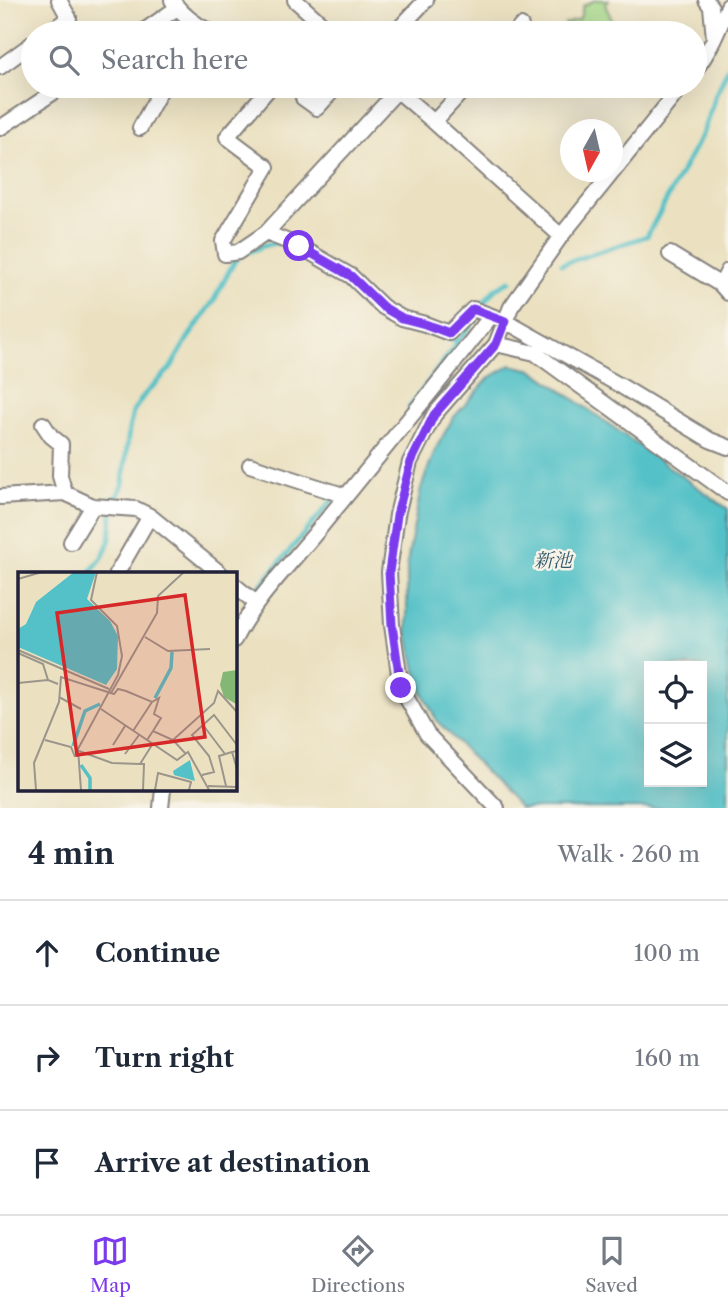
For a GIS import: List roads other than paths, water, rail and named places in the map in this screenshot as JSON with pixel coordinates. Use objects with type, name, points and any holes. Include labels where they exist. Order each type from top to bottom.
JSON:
[{"type":"street","points":[[59,0],[69,18],[65,21]]},
{"type":"street","points":[[295,0],[316,21]]},
{"type":"street","points":[[406,21],[426,0]]},
{"type":"street","points":[[706,0],[721,33]]},
{"type":"street","points":[[155,21],[175,4],[188,21]]},
{"type":"street","points":[[707,54],[721,33],[728,6]]},
{"type":"street","points":[[0,66],[21,51]]},
{"type":"street","points":[[0,128],[45,98]]},
{"type":"street","points":[[140,128],[156,98]]},
{"type":"street","points":[[261,98],[227,137],[267,167],[223,241],[225,254],[237,252],[266,233],[385,98]]},
{"type":"street","points":[[303,98],[317,108],[326,98]]},
{"type":"street","points":[[406,98],[561,236]]},
{"type":"street","points":[[434,122],[456,98]]},
{"type":"street","points":[[236,636],[256,603],[498,318],[511,307],[561,236],[672,98]]},
{"type":"street","points":[[266,233],[299,246],[351,276],[383,307],[402,318],[449,333],[473,309],[498,318],[621,386],[710,440],[728,447]]},
{"type":"street","points":[[670,254],[724,289],[728,271]]},
{"type":"street","points":[[497,808],[427,734],[401,688],[392,625],[389,572],[397,515],[411,462],[434,415],[496,344],[498,318]]},
{"type":"street","points":[[496,344],[535,353],[728,492]]},
{"type":"street","points":[[43,424],[61,444],[60,476],[65,493]]},
{"type":"street","points":[[250,466],[346,496]]},
{"type":"street","points":[[0,497],[65,493],[93,506],[136,509],[150,516],[219,572]]},
{"type":"street","points":[[71,541],[93,506]]},
{"type":"street","points":[[118,572],[150,516]]},
{"type":"street","points":[[236,587],[256,603]]},
{"type":"street","points":[[161,808],[163,790]]},
{"type":"water","name":"新池","points":[[511,365],[533,370],[728,509],[728,808],[520,808],[437,721],[420,688],[407,631],[407,563],[421,488],[435,450],[453,418],[489,378]]},
{"type":"waterway","points":[[562,264],[647,236],[703,132],[728,68]]},
{"type":"waterway","points":[[249,252],[267,244],[279,243]]},
{"type":"waterway","points":[[111,500],[118,495],[123,484],[133,412],[144,395],[170,369],[240,256]]},
{"type":"waterway","points":[[484,303],[495,289],[510,281]]},
{"type":"waterway","points":[[409,408],[476,318]]},
{"type":"waterway","points":[[447,338],[458,341]]},
{"type":"waterway","points":[[255,592],[334,498]]},
{"type":"waterway","points":[[91,572],[103,556],[110,539],[112,514]]}]
